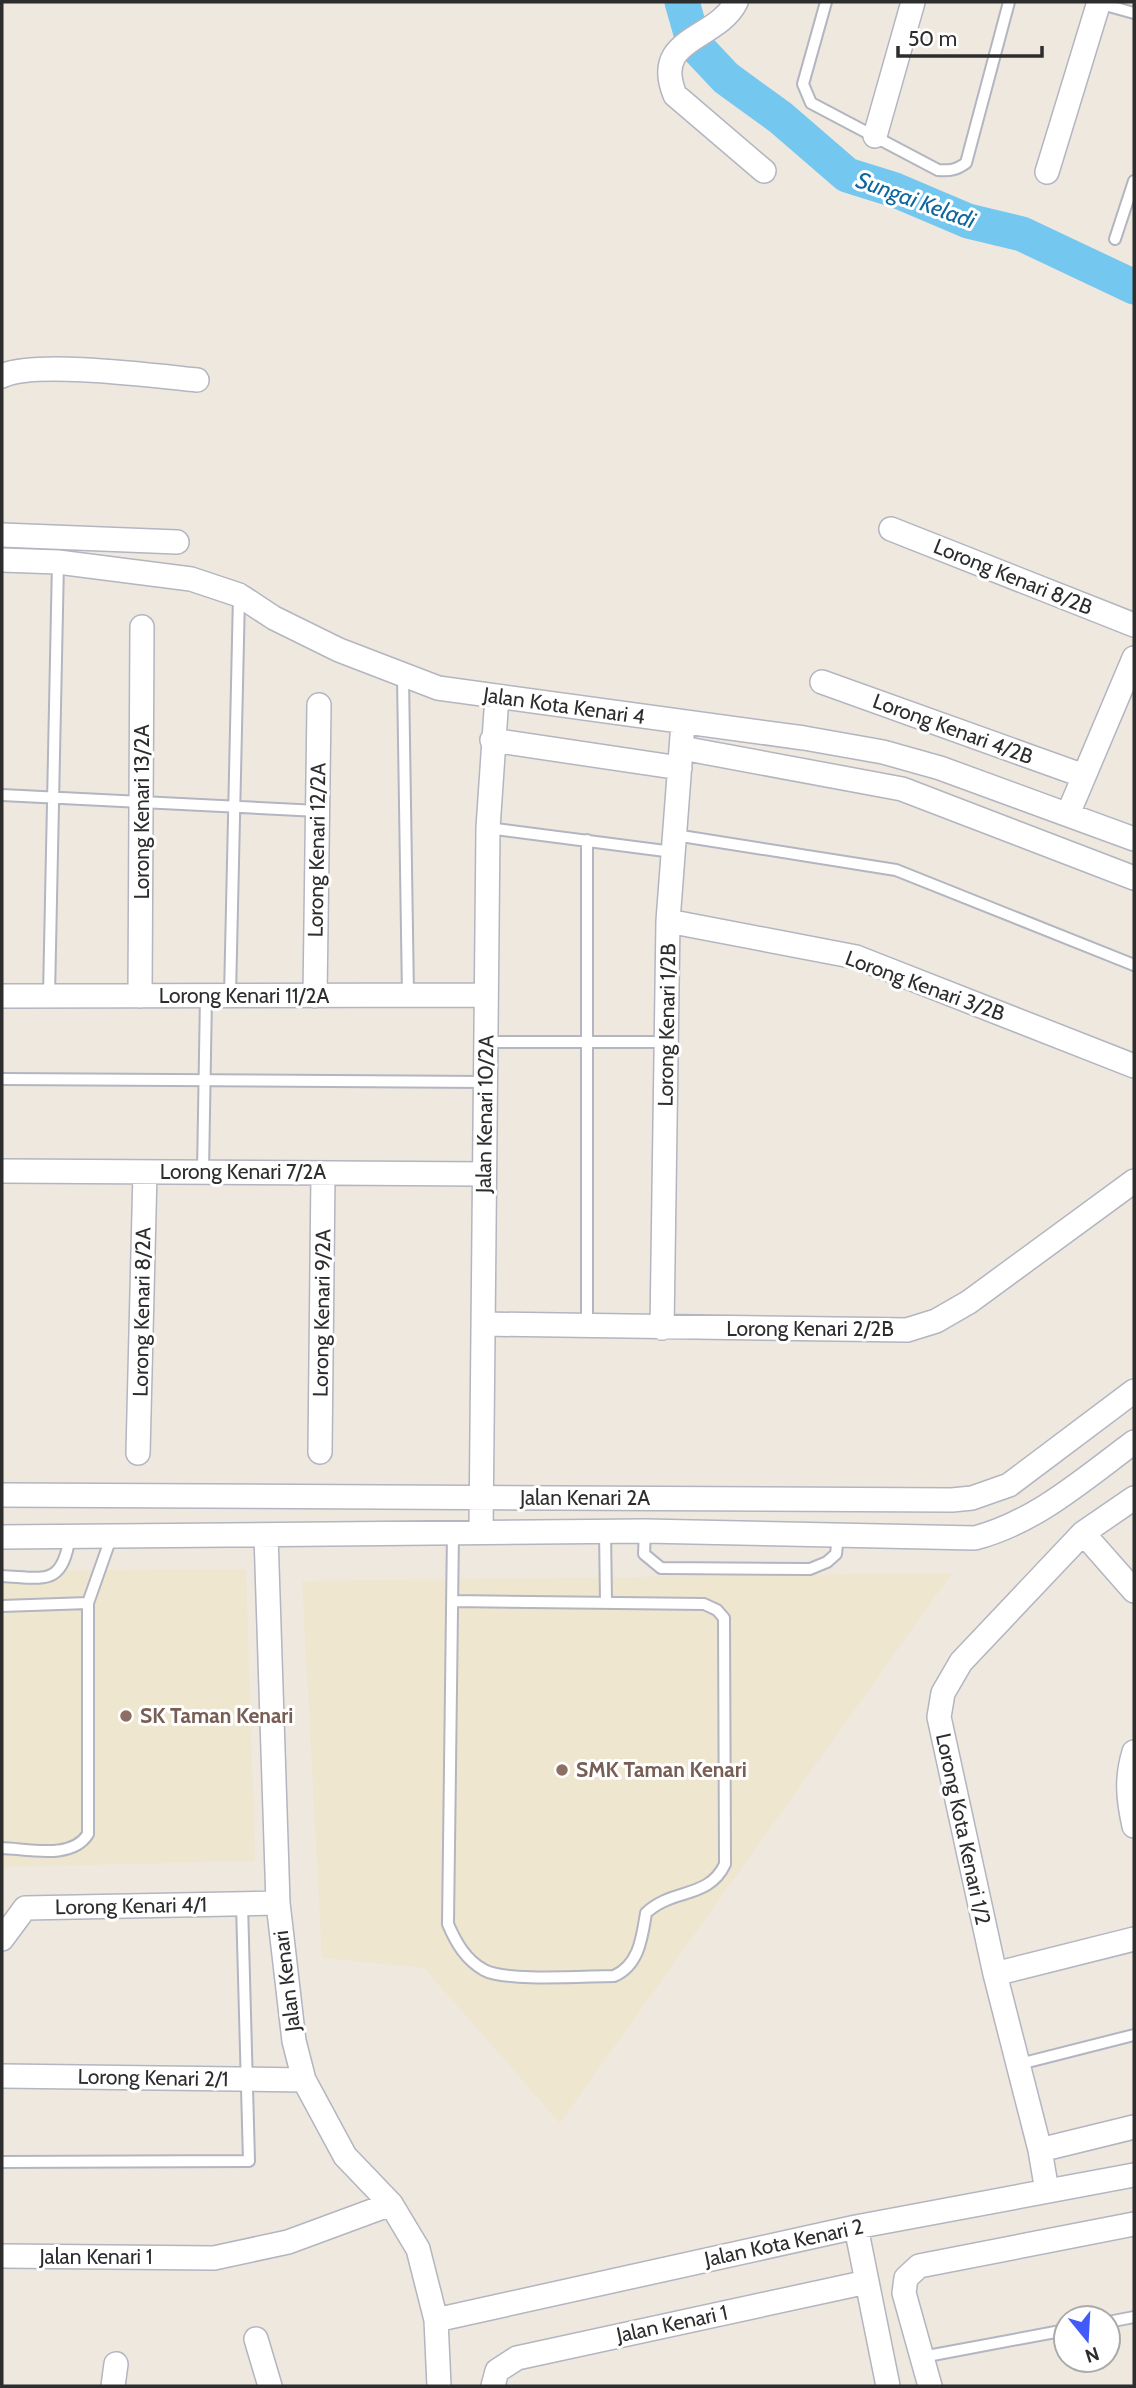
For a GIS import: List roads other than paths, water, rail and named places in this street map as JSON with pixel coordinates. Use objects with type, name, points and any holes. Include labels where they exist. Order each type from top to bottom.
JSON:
[{"type":"street","points":[[736,2],[709,28],[680,47],[670,63],[668,78],[675,95],[764,171]]},
{"type":"street","points":[[875,136],[913,2]]},
{"type":"street","points":[[1047,172],[1098,2]]},
{"type":"street","points":[[2,376],[20,371],[113,372],[197,380]]},
{"type":"street","name":"Lorong Kenari 8/2B","points":[[891,529],[1134,625]]},
{"type":"street","points":[[2,534],[177,542]]},
{"type":"street","name":"Jalan Kota Kenari 4","points":[[2,559],[58,562],[191,579],[239,595],[274,618],[328,645],[403,677],[438,688],[804,738],[883,752],[940,768],[1134,839]]},
{"type":"street","name":"Lorong Kenari 13/2A","points":[[140,996],[142,627]]},
{"type":"street","points":[[1068,814],[1134,658]]},
{"type":"street","name":"Lorong Kenari 4/2B","points":[[822,682],[1084,776]]},
{"type":"street","name":"Jalan Kenari 10/2A","points":[[481,1532],[488,828],[497,696]]},
{"type":"street","name":"Lorong Kenari 12/2A","points":[[315,996],[319,705]]},
{"type":"street","name":"Lorong Kenari 1/2B","points":[[662,1328],[668,921],[683,723]]},
{"type":"street","points":[[492,740],[681,758],[902,789],[1134,878]]},
{"type":"street","name":"Lorong Kenari 3/2B","points":[[668,921],[856,957],[1134,1066]]},
{"type":"street","name":"Lorong Kenari 11/2A","points":[[2,996],[486,995]]},
{"type":"street","name":"Lorong Kenari 7/2A","points":[[2,1171],[484,1174]]},
{"type":"street","name":"Lorong Kenari 8/2A","points":[[138,1453],[145,1172]]},
{"type":"street","name":"Lorong Kenari 9/2A","points":[[320,1452],[323,1173]]},
{"type":"street","name":"Lorong Kenari 2/2B","points":[[483,1324],[889,1331],[936,1321],[969,1302],[1134,1181]]},
{"type":"street","name":"Jalan Kenari 2A","points":[[2,1495],[952,1500],[972,1498],[1009,1485],[1134,1391]]},
{"type":"street","name":"Jalan Kenari 2A","points":[[2,1536],[645,1531],[975,1538],[1002,1531],[1057,1499],[1134,1442]]},
{"type":"street","name":"Lorong Kota Kenari 1/2","points":[[1047,2191],[1040,2150],[1016,2064],[943,1746],[939,1717],[943,1693],[961,1662],[1083,1533],[1134,1498]]},
{"type":"street","points":[[1083,1533],[1134,1591]]},
{"type":"street","name":"Jalan Kenari","points":[[266,1535],[278,1903],[294,2041],[303,2080],[345,2157],[391,2204],[418,2249],[436,2320],[439,2386]]},
{"type":"street","points":[[1134,1752],[1128,1773],[1128,1794],[1134,1826]]},
{"type":"street","name":"Lorong Kenari 4/1","points":[[2,1939],[25,1908],[278,1903]]},
{"type":"street","points":[[995,1973],[1134,1939]]},
{"type":"street","name":"Lorong Kenari 2/1","points":[[2,2076],[303,2080]]},
{"type":"street","points":[[1040,2150],[1134,2127]]},
{"type":"street","name":"Jalan Kota Kenari 2","points":[[436,2320],[856,2227],[1134,2175]]},
{"type":"street","name":"Jalan Kenari 1","points":[[2,2256],[225,2256],[288,2242],[391,2204]]},
{"type":"street","points":[[930,2386],[904,2293],[905,2278],[919,2266],[1134,2224]]},
{"type":"street","points":[[856,2227],[888,2386]]},
{"type":"street","name":"Jalan Kenari 1","points":[[493,2386],[497,2371],[517,2358],[867,2282]]},
{"type":"street","points":[[256,2339],[270,2386]]},
{"type":"lane","points":[[826,2],[803,91],[811,103],[938,170],[958,169],[966,163],[1009,2]]},
{"type":"lane","points":[[1098,2],[1134,13]]},
{"type":"lane","points":[[1115,239],[1134,181]]},
{"type":"lane","points":[[49,996],[58,562]]},
{"type":"lane","points":[[230,996],[239,595]]},
{"type":"lane","points":[[403,677],[408,995]]},
{"type":"lane","points":[[2,795],[318,811]]},
{"type":"lane","points":[[488,828],[587,840],[674,844],[896,870],[1134,965]]},
{"type":"lane","points":[[587,840],[587,1326]]},
{"type":"lane","points":[[203,1172],[205,996]]},
{"type":"lane","points":[[486,1042],[666,1042]]},
{"type":"lane","points":[[2,1079],[485,1082]]},
{"type":"lane","points":[[605,1531],[606,1602]]},
{"type":"lane","points":[[645,1531],[644,1554],[661,1568],[810,1569],[827,1562],[836,1554],[838,1536]]},
{"type":"lane","points":[[453,1532],[448,1924],[454,1941],[469,1959],[487,1972],[507,1975],[614,1976],[628,1970],[638,1951],[646,1913],[672,1897],[711,1885],[719,1878],[725,1864],[724,1618],[717,1610],[704,1604],[453,1601]]},
{"type":"lane","points":[[2,1849],[61,1851],[77,1847],[88,1833],[88,1603],[112,1535]]},
{"type":"lane","points":[[2,1576],[43,1577],[54,1574],[64,1566],[70,1536]]},
{"type":"lane","points":[[2,1606],[88,1603]]},
{"type":"lane","points":[[2,2162],[249,2161],[242,1904]]},
{"type":"lane","points":[[1016,2064],[1134,2035]]},
{"type":"lane","points":[[922,2357],[1052,2333]]},
{"type":"waterway","name":"Sungai Keladi","points":[[682,2],[694,44],[726,78],[781,118],[847,175],[895,190],[968,221],[1022,234],[1134,287]]},
{"type":"place","name":"SK Taman Kenari","points":[[126,1716]]},
{"type":"place","name":"SMK Taman Kenari","points":[[562,1770]]}]
